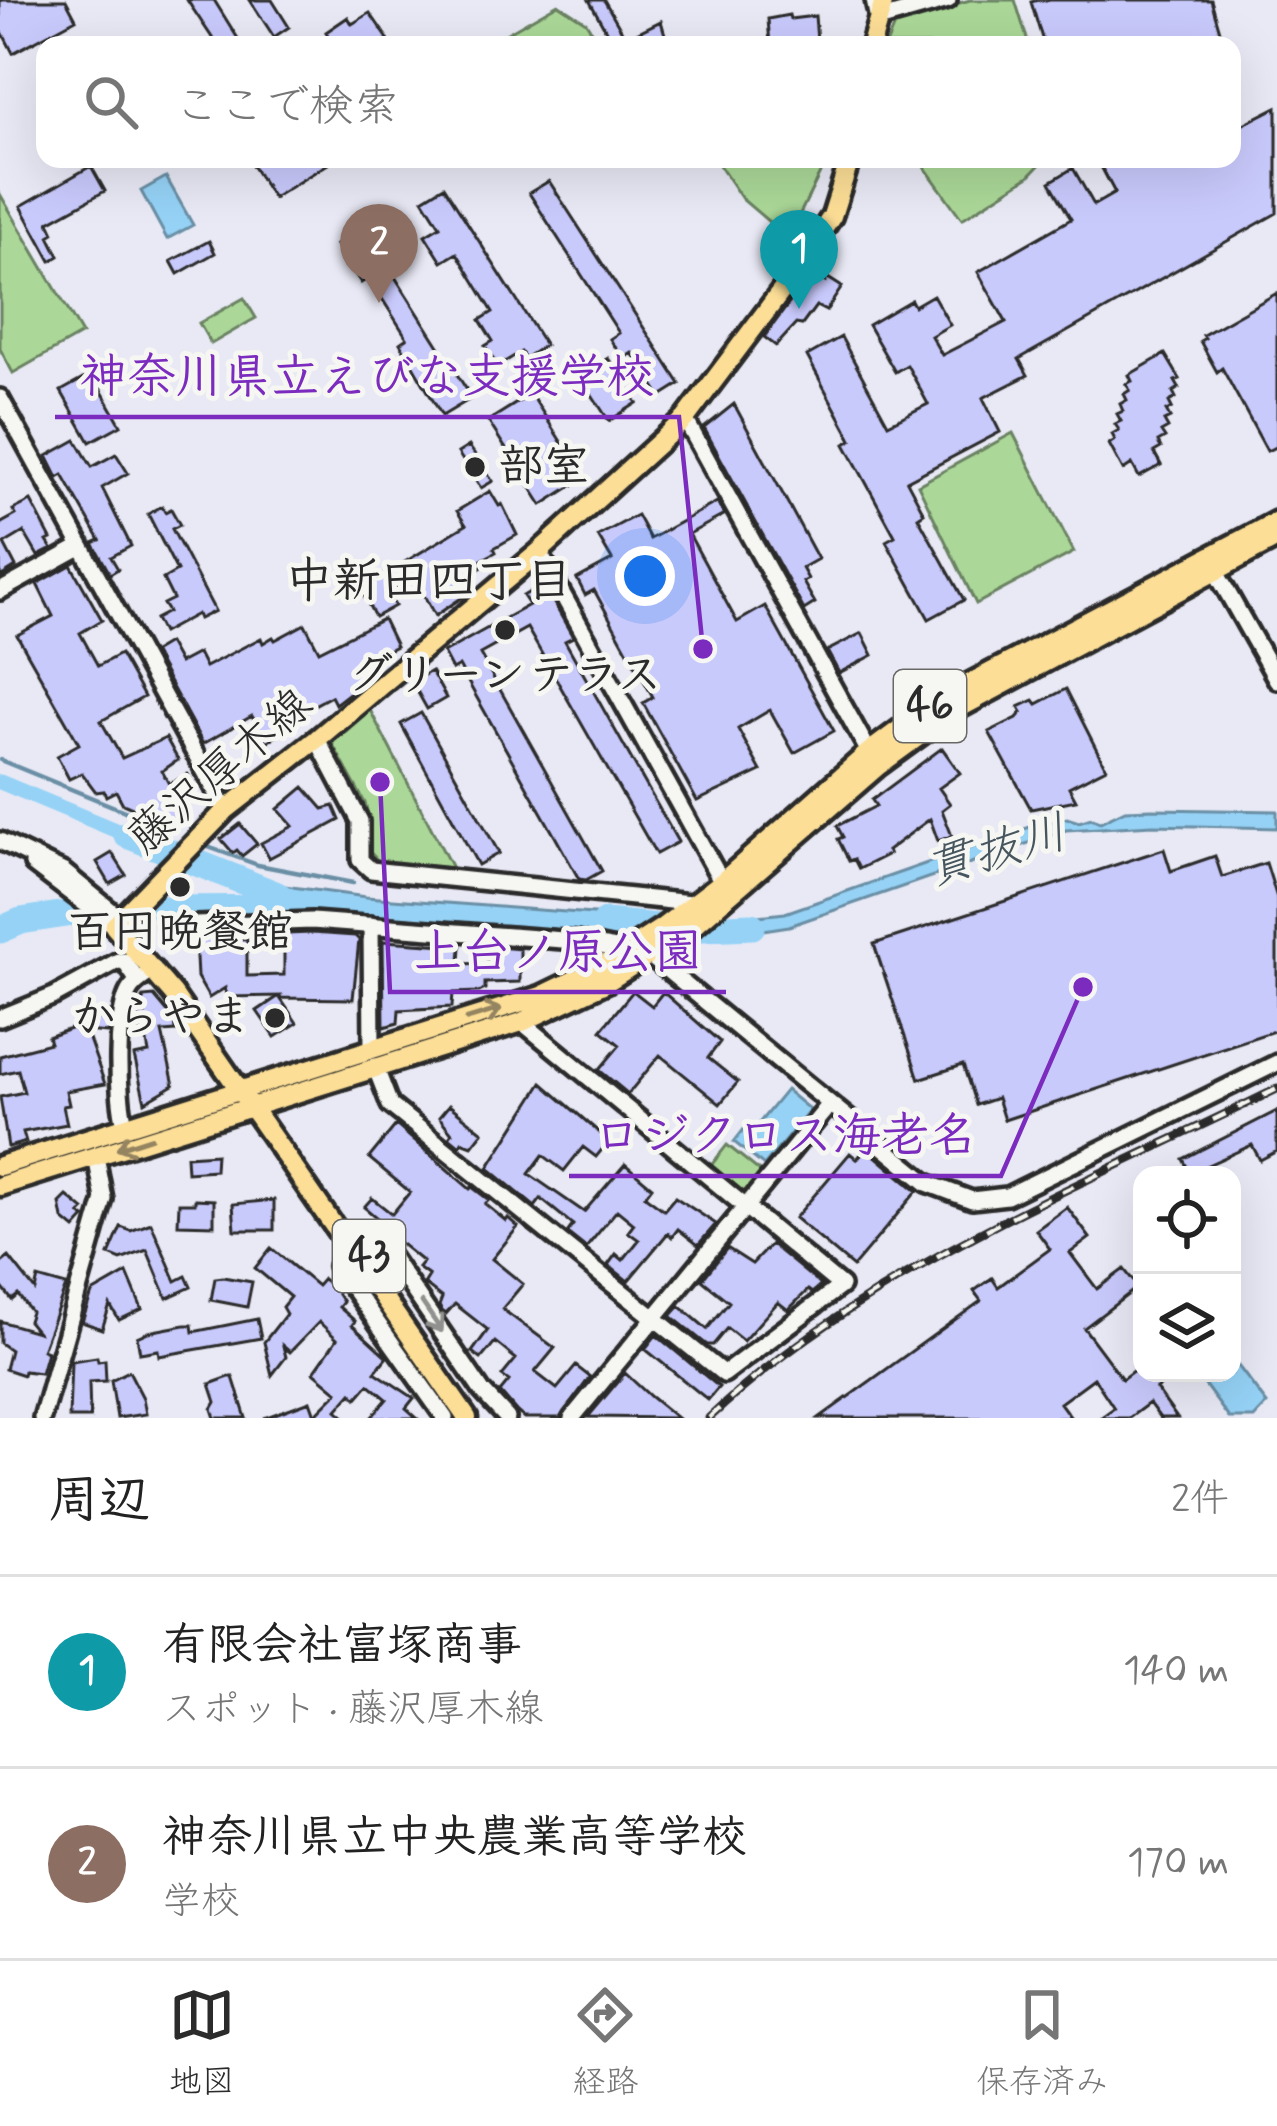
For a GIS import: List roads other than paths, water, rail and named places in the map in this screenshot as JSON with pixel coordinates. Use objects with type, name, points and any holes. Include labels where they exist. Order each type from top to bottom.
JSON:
[{"type":"main road","points":[[876,10],[884,0]]},
{"type":"main road","name":"藤沢厚木線","points":[[117,922],[226,810],[538,552],[685,419],[832,216],[847,168]]},
{"type":"main road","name":"46","points":[[374,1057],[522,1022],[570,1002],[704,907],[952,712],[1212,564],[1277,521]]},
{"type":"main road","name":"46","points":[[704,907],[722,882],[869,752],[942,698],[1212,564],[1277,538]]},
{"type":"main road","name":"藤沢厚木線","points":[[117,922],[146,975],[252,1096]]},
{"type":"main road","name":"藤沢厚木線","points":[[117,922],[166,970],[472,1415]]},
{"type":"main road","name":"46","points":[[0,1186],[374,1057],[542,995],[647,949]]},
{"type":"main road","name":"46","points":[[0,1166],[125,1124],[252,1096]]},
{"type":"street","points":[[876,10],[948,0]]},
{"type":"street","points":[[1,402],[226,810]]},
{"type":"street","points":[[685,419],[869,752]]},
{"type":"street","points":[[0,591],[80,547]]},
{"type":"street","points":[[538,552],[722,882]]},
{"type":"street","points":[[1212,564],[1277,680]]},
{"type":"street","points":[[317,739],[360,821],[360,860],[371,870],[704,907]]},
{"type":"street","points":[[3,843],[64,872],[117,922]]},
{"type":"street","points":[[166,926],[312,921],[647,949],[927,1183],[956,1197],[990,1199],[1020,1192],[1277,1063]]},
{"type":"street","points":[[371,925],[374,1057],[390,1105],[724,1374],[842,1286],[522,1022]]},
{"type":"street","points":[[0,1018],[118,961],[146,975],[128,990],[124,1008],[118,1095],[125,1124]]},
{"type":"street","points":[[572,1418],[830,1104]]},
{"type":"street","points":[[42,1418],[104,1199],[96,1156]]},
{"type":"street","points":[[445,1418],[337,1266],[352,1242],[374,1238],[382,1244],[482,1391],[507,1418]]},
{"type":"water","points":[[166,177],[193,225],[167,239],[141,191]]},
{"type":"water","name":"貫抜川","points":[[1125,810],[1277,811],[1277,828],[1153,825],[1066,830],[789,926],[706,939],[730,919],[785,913],[1030,827],[1067,818],[1100,822]]},
{"type":"water","points":[[270,884],[366,897],[647,918],[619,936],[586,936],[389,919],[272,915]]},
{"type":"water","points":[[786,1090],[810,1110],[764,1166],[734,1142],[748,1124],[755,1128]]},
{"type":"water","points":[[1241,1370],[1267,1404],[1254,1418],[1229,1418],[1203,1382],[1241,1382]]},
{"type":"waterway","points":[[0,760],[171,830]]},
{"type":"waterway","points":[[0,782],[127,835]]},
{"type":"waterway","points":[[127,835],[299,908]]},
{"type":"waterway","points":[[208,847],[258,865],[353,883]]},
{"type":"waterway","points":[[163,909],[308,908]]},
{"type":"waterway","points":[[0,930],[21,921],[66,914]]},
{"type":"waterway","points":[[605,922],[679,929],[752,926]]},
{"type":"railway","points":[[709,1418],[771,1365],[908,1273],[1054,1196],[1277,1089]]},
{"type":"place","name":"神奈川県立中央農業高等学校","points":[[379,303]]},
{"type":"place","name":"有限会社富塚商事","points":[[799,309]]},
{"type":"place","name":"部室","points":[[475,467]]},
{"type":"place","name":"グリーンテラス","points":[[505,630]]},
{"type":"place","name":"神奈川県立えびな支援学校","points":[[703,649]]},
{"type":"place","name":"上台ノ原公園","points":[[380,782]]},
{"type":"place","name":"百円晩餐館","points":[[180,887]]},
{"type":"place","name":"ロジクロス海老名","points":[[1083,987]]},
{"type":"place","name":"からやま","points":[[275,1018]]},
{"type":"district","name":"中新田四丁目","points":[[429,582]]}]
